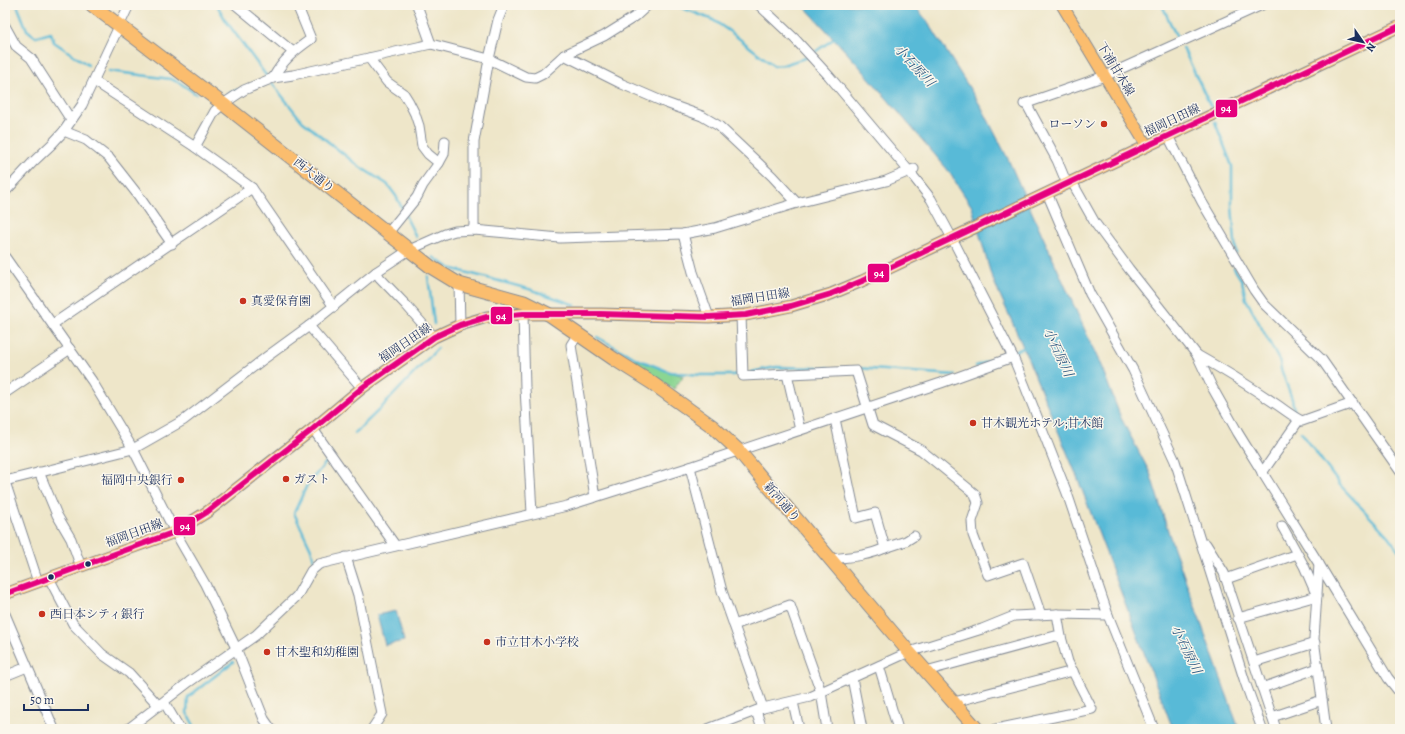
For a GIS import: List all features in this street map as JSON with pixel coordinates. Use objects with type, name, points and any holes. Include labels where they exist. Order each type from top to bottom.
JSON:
[{"type":"highway","name":"西大通り","points":[[92,5],[223,104],[431,267],[459,284],[524,302],[550,315]]},
{"type":"highway","name":"新河通り","points":[[550,315],[652,383],[706,422],[738,450],[909,652],[978,729]]},
{"type":"main road","name":"下浦甘木線","points":[[1062,5],[1147,146]]},
{"type":"main road","name":"福岡日田線","points":[[5,594],[175,532],[207,512],[313,429],[362,388],[434,337],[460,325],[487,317],[523,314],[741,315],[791,306],[830,294],[862,281],[956,235],[1400,26]]},
{"type":"street","points":[[5,192],[51,145],[64,130],[82,104],[129,5]]},
{"type":"street","points":[[236,5],[293,52]]},
{"type":"street","points":[[270,79],[293,52],[311,39],[297,5]]},
{"type":"street","points":[[417,5],[431,44]]},
{"type":"street","points":[[474,230],[474,142],[488,59],[498,20],[504,5]]},
{"type":"street","points":[[195,147],[215,111],[244,90],[270,79],[431,44],[488,59],[526,77],[535,78],[543,74],[564,56],[604,36],[636,16],[648,5]]},
{"type":"street","points":[[759,5],[795,39],[911,170],[956,235],[1013,357],[1065,486],[1108,615],[1154,729]]},
{"type":"street","points":[[1259,6],[1105,76],[1025,103],[1069,183],[1099,229],[1134,276],[1197,355],[1212,387],[1262,473],[1388,678],[1400,693]]},
{"type":"street","points":[[5,26],[16,46],[31,58],[71,120]]},
{"type":"street","points":[[564,56],[622,84],[666,103],[702,116],[719,126],[772,176],[797,203]]},
{"type":"street","points":[[369,58],[387,82],[404,94],[415,114],[419,126],[422,146],[428,154],[439,163]]},
{"type":"street","points":[[94,81],[195,147],[252,188],[334,307]]},
{"type":"street","points":[[64,130],[86,140],[109,158],[147,207],[172,244]]},
{"type":"street","points":[[1168,136],[1202,202],[1261,300],[1322,360],[1400,471]]},
{"type":"street","points":[[388,233],[417,197],[423,185],[439,163],[444,154],[444,141]]},
{"type":"street","points":[[38,582],[5,481],[133,449],[184,420],[265,358],[310,326],[376,272],[409,250],[455,231],[474,230],[560,238],[683,234],[751,219],[797,203],[886,181],[911,170]]},
{"type":"street","points":[[53,324],[252,188]]},
{"type":"street","points":[[1044,194],[1090,294],[1133,370],[1175,461],[1245,682],[1262,729]]},
{"type":"street","points":[[683,234],[693,272],[709,316]]},
{"type":"street","points":[[5,257],[92,381],[133,449],[175,532],[205,584],[236,648],[264,719],[271,729]]},
{"type":"street","points":[[376,272],[434,337]]},
{"type":"street","points":[[459,284],[460,325]]},
{"type":"street","points":[[523,314],[525,388],[532,513]]},
{"type":"street","points":[[741,315],[743,376],[856,371],[873,425],[920,450],[976,494],[978,503],[972,521],[973,535],[988,575],[1022,563],[1041,615]]},
{"type":"street","points":[[310,326],[362,388]]},
{"type":"street","points":[[578,334],[572,345],[595,498]]},
{"type":"street","points":[[5,393],[70,349]]},
{"type":"street","points":[[1197,355],[1302,421],[1353,403]]},
{"type":"street","points":[[128,729],[189,682],[256,635],[297,596],[311,571],[319,564],[567,506],[595,498],[835,419],[1013,357]]},
{"type":"street","points":[[787,374],[800,430]]},
{"type":"street","points":[[835,419],[856,518],[875,513],[885,548]]},
{"type":"street","points":[[1262,473],[1299,420]]},
{"type":"street","points":[[313,429],[395,545]]},
{"type":"street","points":[[690,467],[722,591],[734,625],[759,710],[762,729]]},
{"type":"street","points":[[39,472],[57,515],[71,539],[81,566]]},
{"type":"street","points":[[1282,526],[1304,566],[1317,596]]},
{"type":"street","points":[[1198,532],[1224,573],[1276,729]]},
{"type":"street","points":[[831,559],[869,554],[906,541],[914,536]]},
{"type":"street","points":[[1226,579],[1297,554]]},
{"type":"street","points":[[346,557],[361,608],[382,714],[372,729]]},
{"type":"street","points":[[1319,564],[1314,643],[1326,729]]},
{"type":"street","points":[[49,578],[73,624],[102,654],[129,673],[161,704],[180,729]]},
{"type":"street","points":[[1238,618],[1317,596]]},
{"type":"street","points":[[734,625],[790,604],[821,692],[828,729]]},
{"type":"street","points":[[5,614],[54,729]]},
{"type":"street","points":[[708,729],[724,726],[759,710],[810,697],[909,652],[982,629],[1014,616],[1057,614],[1108,615]]},
{"type":"street","points":[[996,729],[1092,709],[1068,662],[1061,637],[1057,614]]},
{"type":"street","points":[[926,671],[1055,636],[1061,637]]},
{"type":"street","points":[[1254,662],[1314,643]]},
{"type":"street","points":[[879,666],[896,726]]},
{"type":"street","points":[[5,676],[27,667]]},
{"type":"street","points":[[1262,688],[1318,668]]},
{"type":"street","points":[[954,702],[1073,671]]},
{"type":"street","points":[[852,678],[862,729]]},
{"type":"street","points":[[1272,717],[1322,700]]},
{"type":"street","points":[[793,702],[799,729]]},
{"type":"green space","points":[[634,359],[683,376],[674,389],[633,362]]},
{"type":"water","name":"小石原川","points":[[803,5],[914,5],[928,22],[982,108],[1008,159],[1102,368],[1121,418],[1150,473],[1170,537],[1239,729],[1173,729],[1076,474],[1018,335],[991,275],[972,207],[947,169],[859,66]]},
{"type":"water","points":[[396,611],[404,641],[385,645],[377,615]]},
{"type":"waterway","points":[[17,5],[27,30],[36,37],[51,33],[54,42],[88,65]]},
{"type":"waterway","points":[[217,5],[226,21],[268,78]]},
{"type":"waterway","points":[[675,5],[713,20],[774,66],[783,65],[808,57]]},
{"type":"waterway","points":[[1162,5],[1178,40]]},
{"type":"waterway","points":[[812,54],[835,38]]},
{"type":"waterway","points":[[1183,48],[1211,107]]},
{"type":"waterway","points":[[109,71],[171,79],[180,83],[196,94]]},
{"type":"waterway","points":[[271,82],[302,121],[360,167],[387,184],[396,196],[403,210]]},
{"type":"waterway","points":[[227,95],[237,90]]},
{"type":"waterway","points":[[1215,122],[1232,166],[1232,206],[1236,253]]},
{"type":"waterway","points":[[405,215],[416,237]]},
{"type":"waterway","points":[[433,257],[450,268],[529,289],[575,305]]},
{"type":"waterway","points":[[1234,268],[1242,281],[1246,299],[1280,362],[1281,369],[1292,399],[1295,414]]},
{"type":"waterway","points":[[428,276],[434,324]]},
{"type":"waterway","points":[[597,337],[637,359],[670,372],[700,375],[740,374]]},
{"type":"waterway","points":[[976,366],[1026,347]]},
{"type":"waterway","points":[[355,433],[438,348]]},
{"type":"waterway","points":[[751,372],[776,367],[829,368]]},
{"type":"waterway","points":[[856,368],[955,375]]},
{"type":"waterway","points":[[1301,432],[1340,485],[1388,536],[1400,552]]},
{"type":"waterway","points":[[314,560],[311,549],[294,513],[307,485],[328,460]]},
{"type":"waterway","points":[[196,729],[187,713],[188,697],[233,662]]},
{"type":"transit line","name":"94","points":[[5,594],[175,532],[207,512],[313,429],[362,388],[434,337],[460,325],[487,317],[523,314],[601,314],[709,317],[746,315],[791,306],[831,294],[862,281],[1400,26]]},
{"type":"place","name":"ローソン","points":[[1104,124]]},
{"type":"place","name":"真愛保育園","points":[[243,301]]},
{"type":"place","name":"甘木観光ホテル;甘木館","points":[[973,423]]},
{"type":"place","name":"ガスト","points":[[286,479]]},
{"type":"place","name":"福岡中央銀行","points":[[181,480]]},
{"type":"place","name":"西日本シティ銀行","points":[[42,614]]},
{"type":"place","name":"市立甘木小学校","points":[[487,642]]},
{"type":"place","name":"甘木聖和幼稚園","points":[[267,652]]}]
